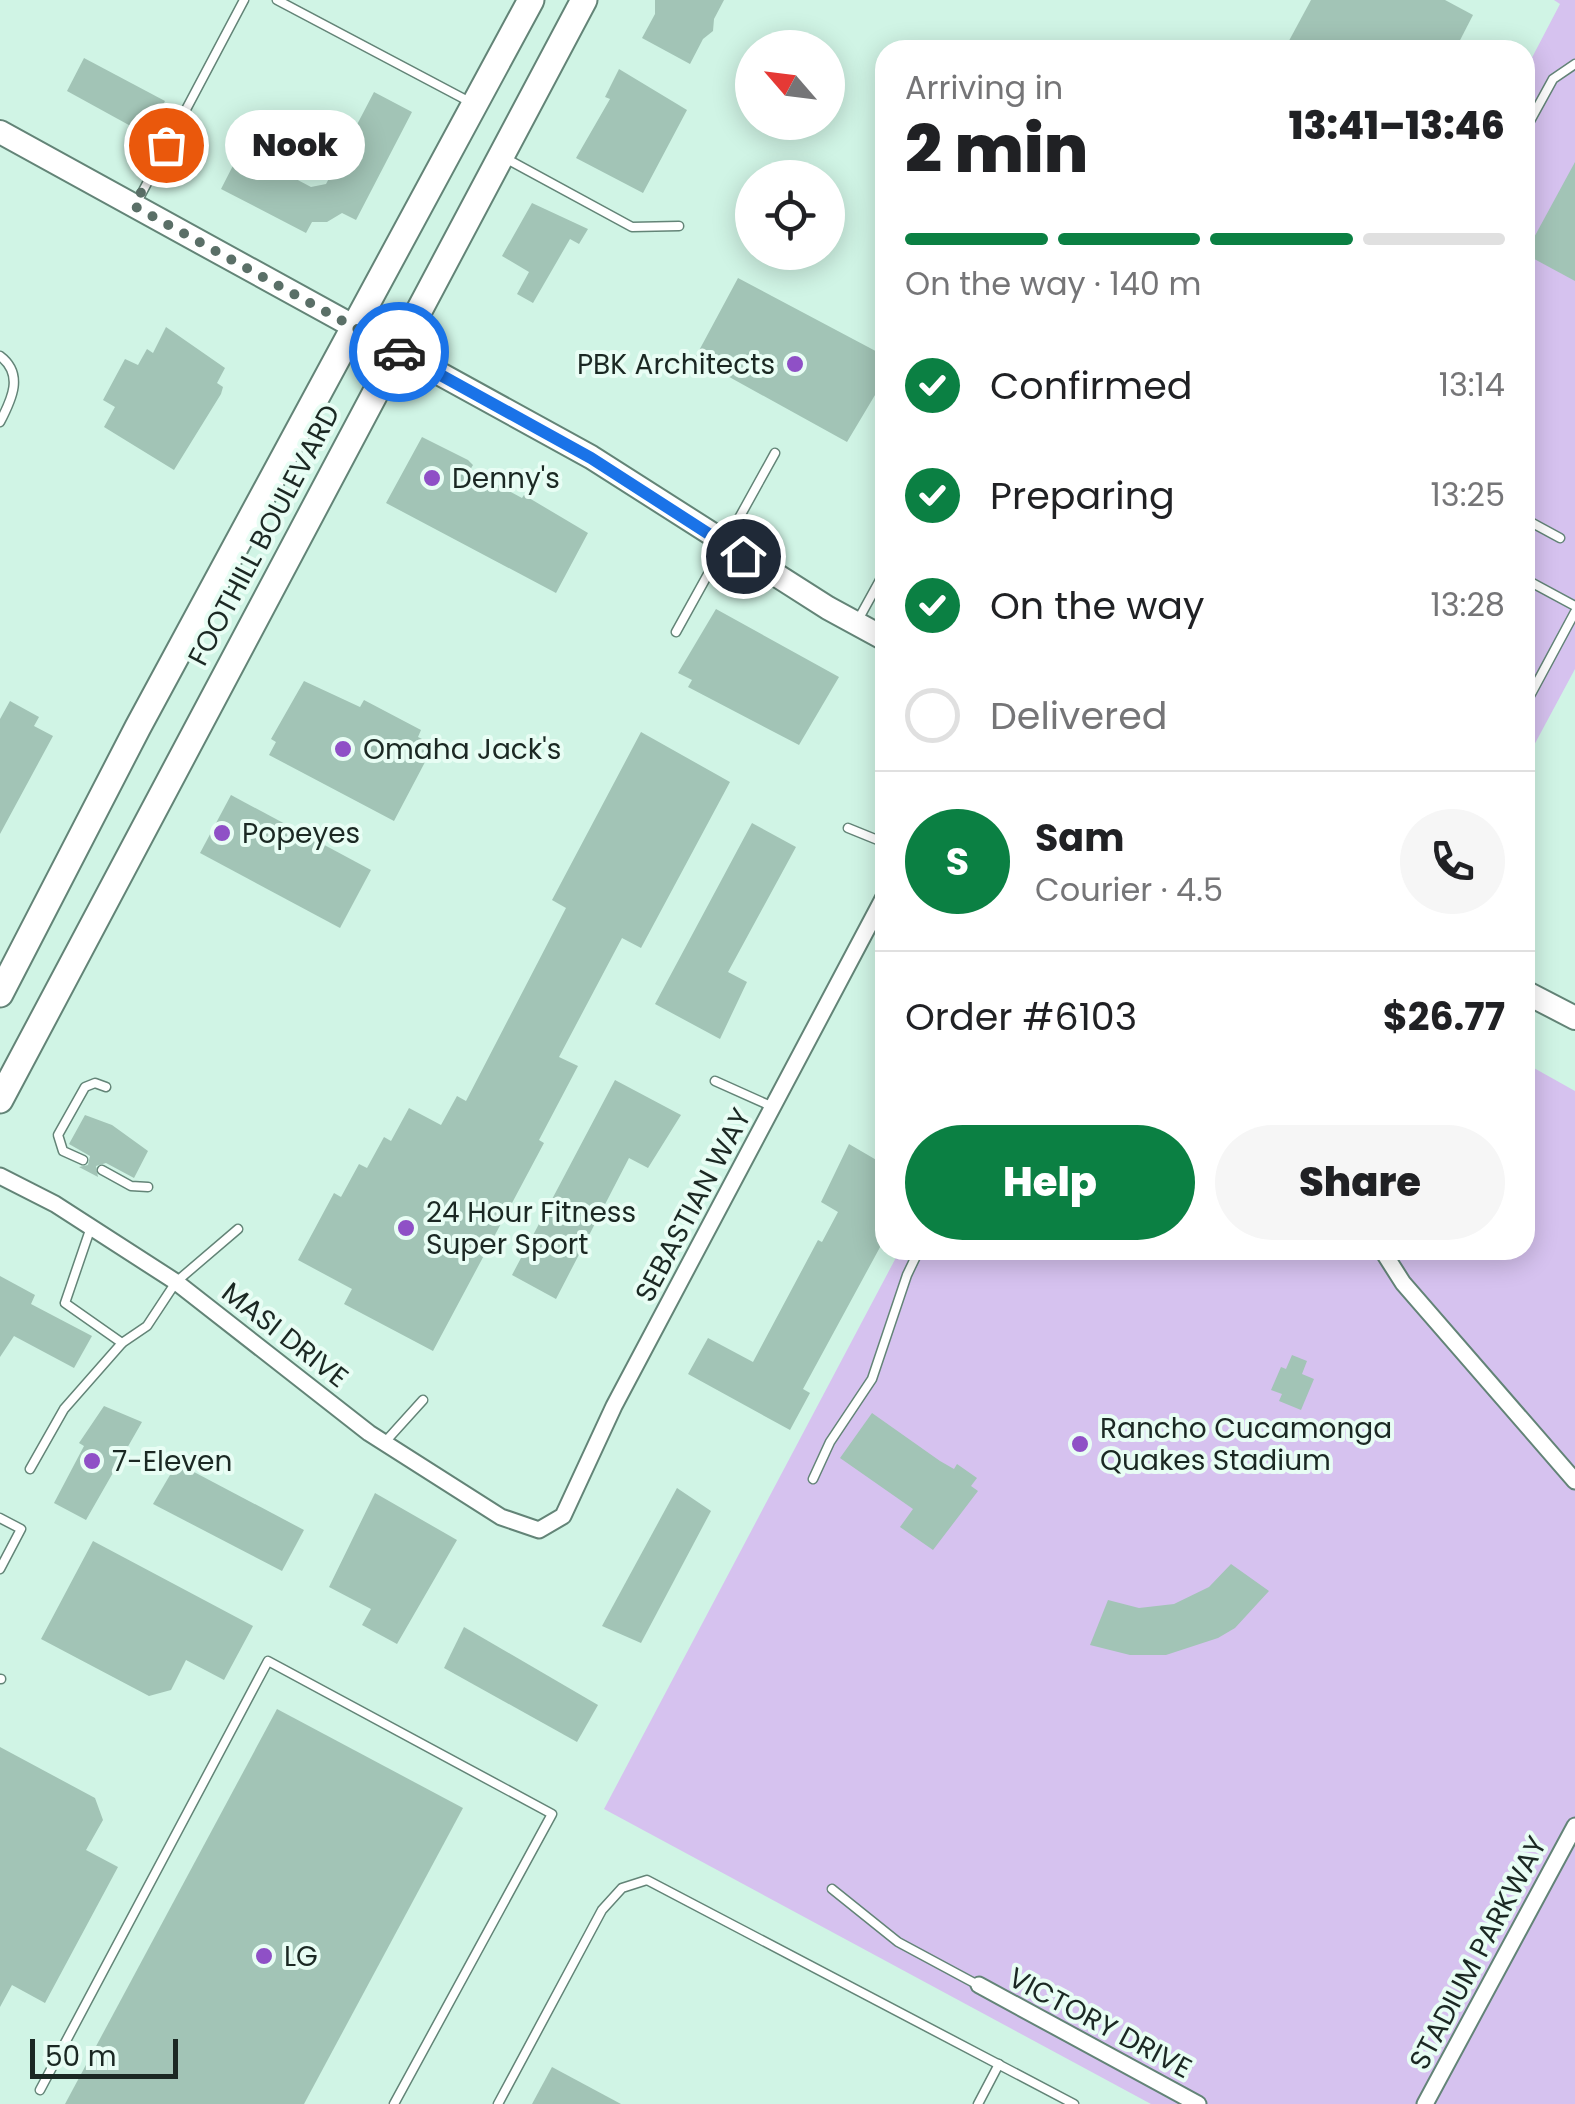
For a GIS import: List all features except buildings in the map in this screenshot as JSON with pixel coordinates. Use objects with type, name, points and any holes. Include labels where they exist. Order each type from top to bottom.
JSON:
[{"type":"main road","name":"FOOTHILL BOULEVARD","points":[[0,994],[138,726],[531,0]]},
{"type":"main road","name":"FOOTHILL BOULEVARD","points":[[0,1100],[584,0]]},
{"type":"main road","points":[[0,132],[591,458],[875,633]]},
{"type":"main road","points":[[1535,996],[1572,1011]]},
{"type":"street","name":"SEBASTIAN WAY","points":[[539,1530],[563,1516],[614,1406],[875,914]]},
{"type":"street","name":"MASI DRIVE","points":[[0,1176],[91,1227],[176,1282],[385,1442],[501,1517],[539,1530]]},
{"type":"street","points":[[1388,1260],[1403,1283],[1575,1480]]},
{"type":"street","name":"STADIUM PARKWAY","points":[[1425,2104],[1575,1826]]},
{"type":"street","name":"VICTORY DRIVE","points":[[979,1986],[1198,2104]]},
{"type":"lane","points":[[134,206],[244,0]]},
{"type":"lane","points":[[278,0],[474,104]]},
{"type":"lane","points":[[1535,112],[1553,79],[1575,64]]},
{"type":"lane","points":[[501,156],[632,227],[678,226]]},
{"type":"lane","points":[[0,356],[13,370],[15,383],[0,422]]},
{"type":"lane","points":[[676,632],[775,452]]},
{"type":"lane","points":[[1535,525],[1560,538]]},
{"type":"lane","points":[[1535,586],[1575,609],[1535,687]]},
{"type":"lane","points":[[857,623],[875,590]]},
{"type":"lane","points":[[848,828],[875,839]]},
{"type":"lane","points":[[715,1081],[773,1107]]},
{"type":"lane","points":[[83,1160],[63,1150],[58,1135],[85,1086],[95,1083],[106,1087]]},
{"type":"lane","points":[[102,1170],[131,1186],[148,1187]]},
{"type":"lane","points":[[91,1227],[65,1303],[122,1343]]},
{"type":"lane","points":[[30,1469],[64,1409],[122,1343],[147,1326],[176,1282],[238,1229]]},
{"type":"lane","points":[[813,1478],[830,1442],[872,1379],[914,1260]]},
{"type":"lane","points":[[385,1442],[423,1400]]},
{"type":"lane","points":[[0,1518],[21,1530],[0,1569]]},
{"type":"lane","points":[[40,2090],[268,1661],[552,1814],[394,2104]]},
{"type":"lane","points":[[498,2104],[602,1910],[622,1888],[647,1880],[1074,2104]]},
{"type":"lane","points":[[832,1889],[898,1942],[979,1986]]},
{"type":"lane","points":[[978,2104],[999,2064]]},
{"type":"shaded area","points":[[1554,0],[1575,0],[1575,669],[1535,743],[1535,52],[1560,4]]},
{"type":"shaded area","points":[[1535,1069],[1575,1091],[1575,2104],[1151,2104],[604,1809],[895,1260],[1535,1260]]},
{"type":"way so far","points":[[166,145],[134,206],[399,352]]},
{"type":"place","name":"Nook","points":[[166,145]]},
{"type":"place","name":"PBK Architects","points":[[795,364]]},
{"type":"place","name":"Denny's","points":[[432,478]]},
{"type":"place","name":"Omaha Jack's","points":[[343,749]]},
{"type":"place","name":"Popeyes","points":[[222,833]]},
{"type":"place","name":"24 Hour Fitness Super Sport","points":[[406,1228]]},
{"type":"place","name":"Rancho Cucamonga Quakes Stadium","points":[[1080,1444]]},
{"type":"place","name":"7-Eleven","points":[[92,1461]]},
{"type":"place","name":"LG","points":[[264,1956]]},
{"type":"route","points":[[399,352],[591,458],[743,556]]}]
